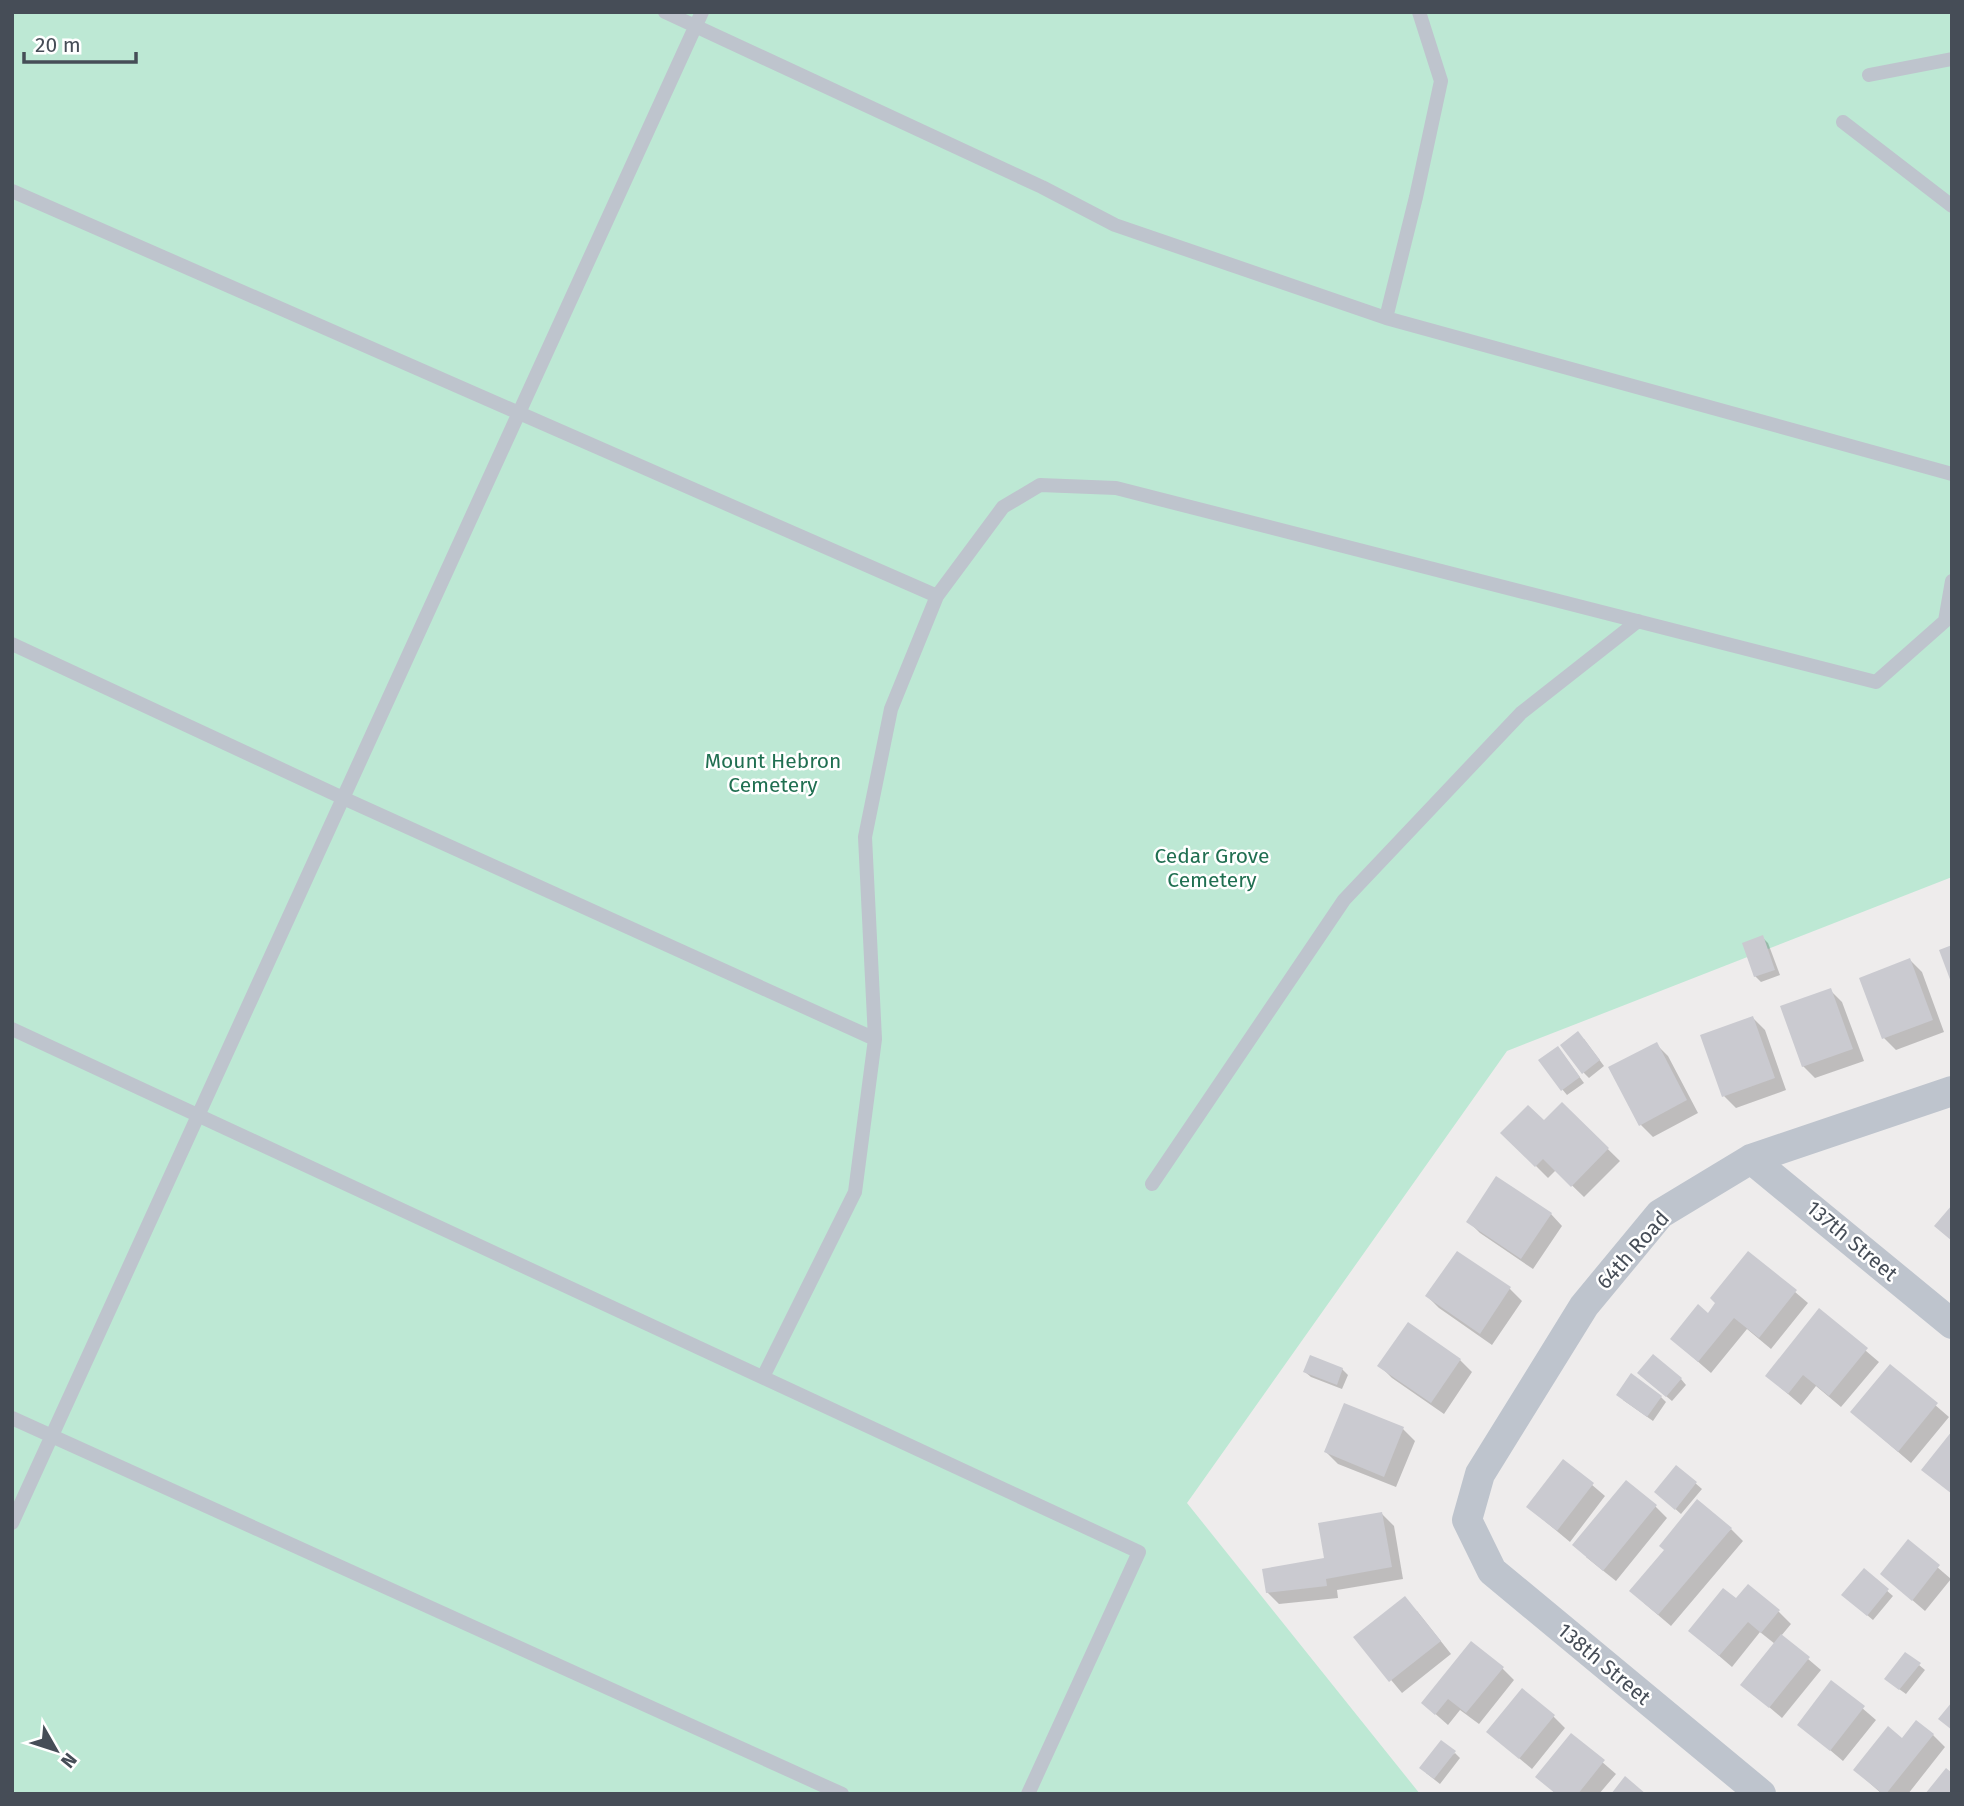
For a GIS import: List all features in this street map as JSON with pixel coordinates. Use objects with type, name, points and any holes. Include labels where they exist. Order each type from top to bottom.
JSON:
[{"type":"street","name":"64th Road","points":[[1466,1520],[1480,1474],[1584,1306],[1660,1214],[1751,1158],[1952,1091]]},
{"type":"street","name":"137th Street","points":[[1751,1158],[1952,1324]]},
{"type":"street","name":"138th Street","points":[[1466,1520],[1492,1571],[1761,1794]]},
{"type":"lane","points":[[665,12],[698,19],[1115,225],[1386,318],[1952,474]]},
{"type":"lane","points":[[1386,318],[1441,81],[1419,12]]},
{"type":"lane","points":[[12,1523],[698,19]]},
{"type":"lane","points":[[1869,75],[1952,60]]},
{"type":"lane","points":[[1843,122],[1952,206]]},
{"type":"lane","points":[[12,191],[937,596]]},
{"type":"lane","points":[[763,1377],[855,1192],[875,1040],[866,837],[891,709],[937,596],[1003,507],[1040,485],[1116,488],[1876,682],[1945,621],[1952,581]]},
{"type":"lane","points":[[1152,1184],[1344,900],[1521,713],[1639,621]]},
{"type":"lane","points":[[12,644],[875,1040]]},
{"type":"lane","points":[[12,1029],[1139,1552],[1028,1794]]},
{"type":"lane","points":[[12,1418],[842,1794]]},
{"type":"green space","name":"Mount Hebron Cemetery","points":[[12,12],[1952,12],[1952,877],[1507,1051],[1187,1503],[1420,1794],[12,1794]]},
{"type":"building","points":[[1763,935],[1775,970],[1754,977],[1742,943]]},
{"type":"building","points":[[1952,945],[1952,982],[1951,982],[1939,950]]},
{"type":"building","points":[[1910,958],[1933,1020],[1882,1039],[1859,978]]},
{"type":"building","points":[[1831,988],[1853,1049],[1802,1067],[1780,1006]]},
{"type":"building","points":[[1753,1016],[1775,1078],[1722,1097],[1700,1035]]},
{"type":"building","points":[[1578,1031],[1600,1060],[1582,1074],[1560,1045]]},
{"type":"building","points":[[1657,1042],[1687,1100],[1639,1126],[1608,1067]]},
{"type":"building","points":[[1558,1046],[1580,1077],[1561,1091],[1538,1060]]},
{"type":"building","points":[[1562,1102],[1609,1148],[1571,1187],[1543,1159],[1535,1167],[1500,1133],[1528,1105],[1544,1120]]},
{"type":"building","points":[[1496,1176],[1552,1213],[1521,1259],[1466,1222]]},
{"type":"building","points":[[1952,1205],[1952,1241],[1934,1226]]},
{"type":"building","points":[[1457,1251],[1511,1287],[1480,1334],[1425,1296]]},
{"type":"building","points":[[1748,1251],[1797,1290],[1759,1338],[1734,1318],[1698,1362],[1670,1339],[1698,1304],[1708,1313],[1715,1303],[1710,1298]]},
{"type":"building","points":[[1819,1308],[1868,1348],[1829,1396],[1803,1375],[1788,1394],[1765,1376]]},
{"type":"building","points":[[1408,1322],[1461,1359],[1431,1403],[1377,1366]]},
{"type":"building","points":[[1653,1354],[1682,1378],[1666,1397],[1637,1373]]},
{"type":"building","points":[[1310,1355],[1343,1368],[1337,1385],[1303,1372]]},
{"type":"building","points":[[1890,1364],[1938,1403],[1898,1452],[1850,1412]]},
{"type":"building","points":[[1631,1373],[1662,1396],[1647,1417],[1616,1395]]},
{"type":"building","points":[[1344,1403],[1404,1427],[1384,1477],[1324,1452]]},
{"type":"building","points":[[1952,1431],[1952,1494],[1921,1470]]},
{"type":"building","points":[[1563,1459],[1594,1483],[1557,1531],[1526,1507]]},
{"type":"building","points":[[1676,1465],[1697,1482],[1675,1510],[1654,1492]]},
{"type":"building","points":[[1626,1480],[1657,1505],[1603,1571],[1572,1545]]},
{"type":"building","points":[[1697,1499],[1732,1528],[1658,1615],[1629,1591],[1664,1550],[1659,1546]]},
{"type":"building","points":[[1382,1512],[1392,1567],[1326,1579],[1327,1586],[1266,1593],[1262,1569],[1324,1558],[1318,1523]]},
{"type":"building","points":[[1908,1539],[1940,1565],[1912,1601],[1880,1574]]},
{"type":"building","points":[[1864,1568],[1889,1589],[1867,1616],[1841,1595]]},
{"type":"building","points":[[1748,1584],[1780,1610],[1761,1633],[1748,1622],[1719,1656],[1688,1631],[1723,1588],[1736,1598]]},
{"type":"building","points":[[1405,1596],[1441,1641],[1389,1682],[1353,1637]]},
{"type":"building","points":[[1781,1634],[1810,1657],[1769,1708],[1740,1685]]},
{"type":"building","points":[[1471,1641],[1504,1667],[1466,1713],[1448,1699],[1435,1715],[1421,1703]]},
{"type":"building","points":[[1905,1652],[1921,1663],[1899,1690],[1884,1679]]},
{"type":"building","points":[[1831,1680],[1865,1706],[1830,1751],[1797,1725]]},
{"type":"building","points":[[1522,1688],[1555,1715],[1519,1759],[1486,1732]]},
{"type":"building","points":[[1952,1702],[1952,1730],[1938,1719]]},
{"type":"building","points":[[1916,1720],[1934,1734],[1886,1794],[1883,1794],[1853,1770],[1888,1726],[1902,1738]]},
{"type":"building","points":[[1571,1733],[1605,1760],[1578,1794],[1556,1794],[1535,1777]]},
{"type":"building","points":[[1441,1740],[1456,1751],[1434,1779],[1419,1768]]},
{"type":"building","points":[[1946,1768],[1952,1773],[1952,1794],[1925,1794]]},
{"type":"building","points":[[1625,1776],[1646,1794],[1611,1794]]},
{"type":"park label","name":"Cedar Grove Cemetery","points":[[1212,868]]}]
